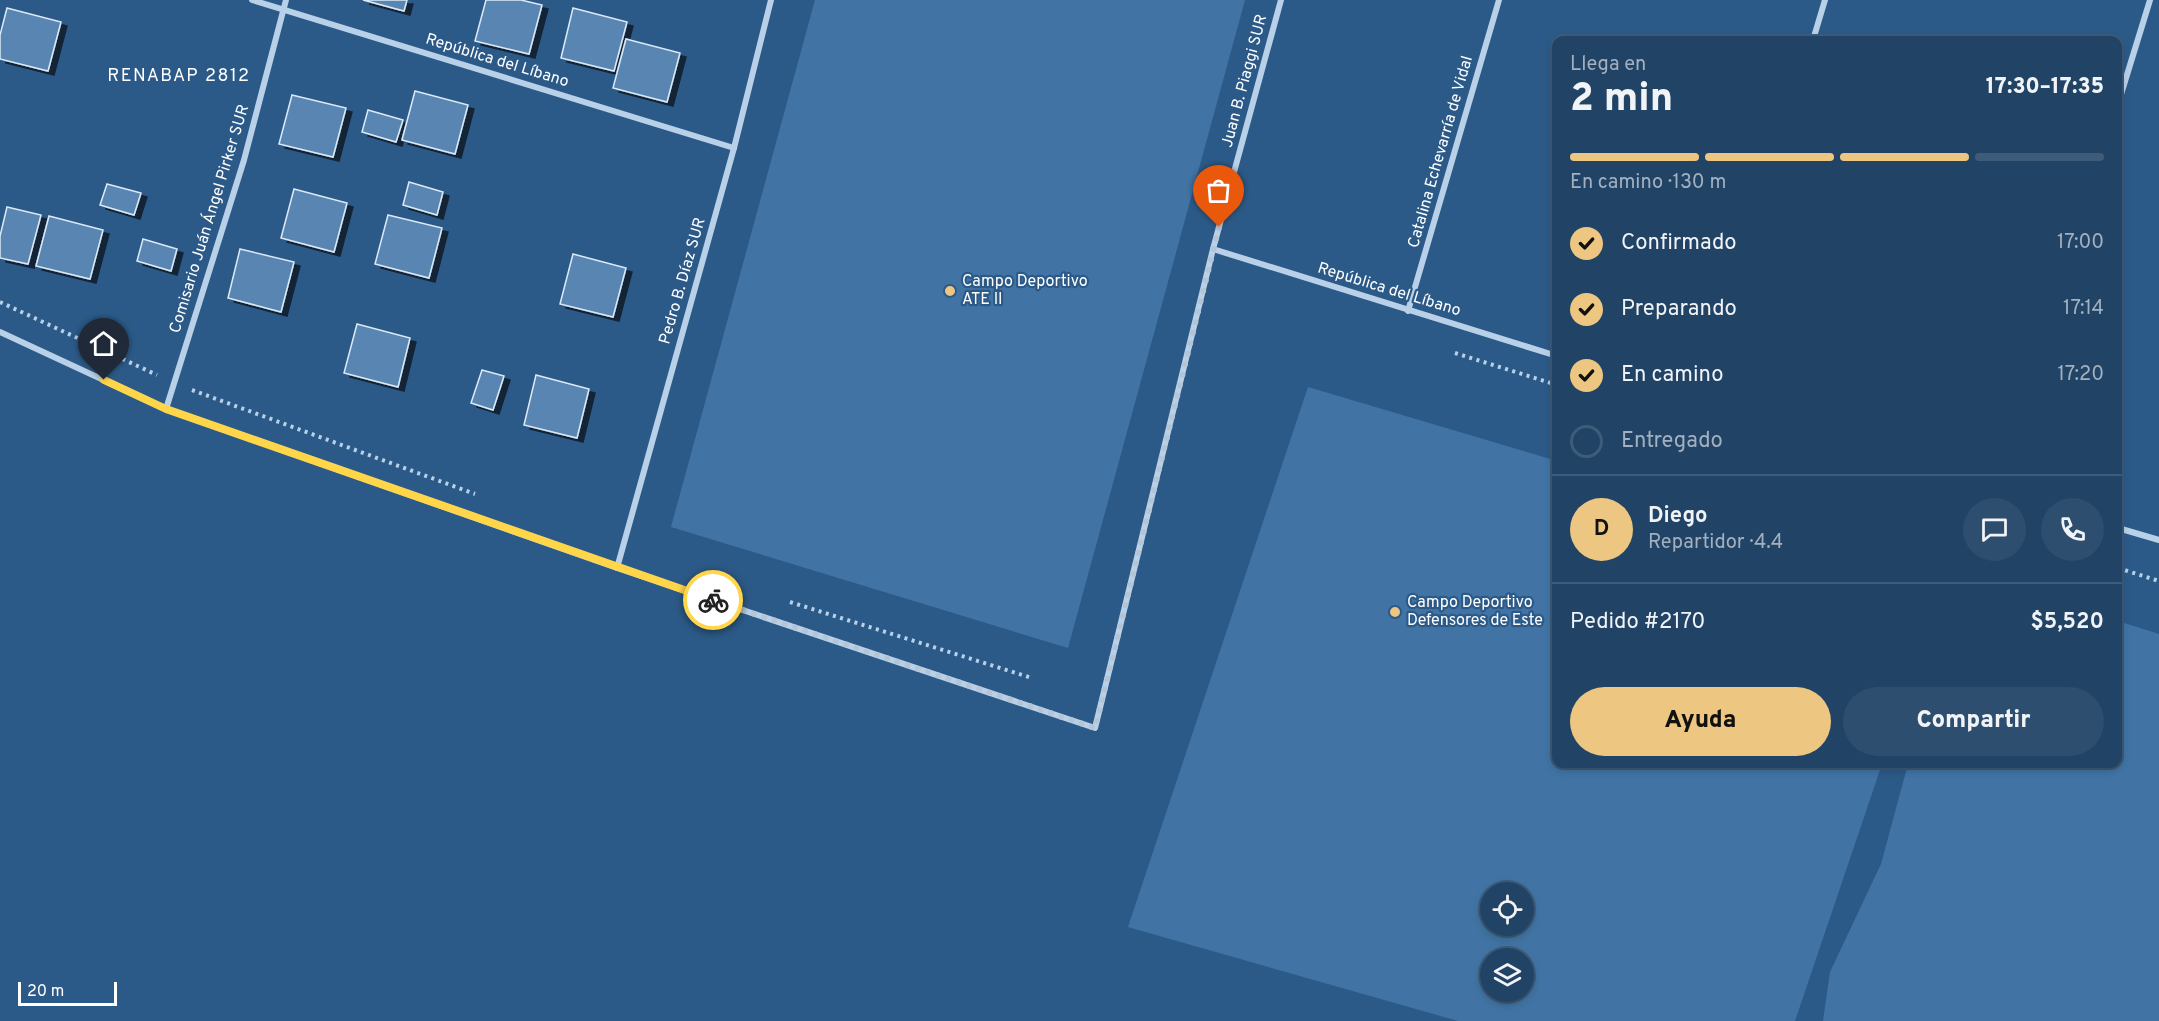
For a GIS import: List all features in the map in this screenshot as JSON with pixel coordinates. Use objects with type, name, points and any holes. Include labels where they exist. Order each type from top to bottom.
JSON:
[{"type":"street","name":"República del Líbano","points":[[252,0],[734,148]]},
{"type":"street","name":"Comisario Juán Ángel Pirker SUR","points":[[166,409],[244,160],[286,0]]},
{"type":"street","name":"Pedro B. Díaz SUR","points":[[617,568],[734,148],[771,0]]},
{"type":"street","name":"Juan B. Piaggi SUR","points":[[617,568],[1095,728],[1213,249],[1281,0]]},
{"type":"street","name":"Catalina Echevarría de Vidal","points":[[1408,311],[1499,0]]},
{"type":"street","points":[[1814,36],[1826,0]]},
{"type":"street","points":[[2122,91],[2150,0]]},
{"type":"street","name":"República del Líbano","points":[[1213,249],[1552,354]]},
{"type":"street","points":[[0,332],[166,409],[617,568]]},
{"type":"street","points":[[2122,529],[2159,540]]},
{"type":"path","points":[[0,302],[174,382],[483,497]]},
{"type":"path","points":[[1455,353],[1552,383]]},
{"type":"path","points":[[2122,569],[2159,581]]},
{"type":"path","points":[[788,601],[1032,678]]},
{"type":"shaded area","name":"Campo Deportivo ATE II","points":[[815,0],[1245,0],[1068,648],[671,527]]},
{"type":"shaded area","name":"Campo Deportivo Defensores de Este","points":[[1308,387],[1552,460],[1552,768],[1881,768],[1795,1021],[1458,1021],[1128,927]]},
{"type":"shaded area","points":[[2122,622],[2159,634],[2159,1021],[1823,1021],[1830,972],[1881,864],[1907,768],[2122,768]]},
{"type":"building","points":[[363,0],[407,0],[404,11]]},
{"type":"building","points":[[486,0],[521,0],[542,5],[529,54],[475,41]]},
{"type":"building","points":[[7,8],[61,22],[48,71],[0,59],[0,35]]},
{"type":"building","points":[[573,8],[627,22],[614,71],[561,58]]},
{"type":"building","points":[[626,39],[680,53],[667,102],[613,88]]},
{"type":"building","points":[[415,91],[468,105],[455,154],[402,140]]},
{"type":"building","points":[[292,95],[346,108],[333,157],[279,144]]},
{"type":"building","points":[[368,110],[403,120],[396,142],[362,132]]},
{"type":"building","points":[[409,182],[443,192],[437,215],[403,205]]},
{"type":"building","points":[[107,184],[141,193],[134,215],[100,205]]},
{"type":"building","points":[[294,189],[347,203],[334,252],[281,238]]},
{"type":"building","points":[[7,207],[41,215],[28,264],[0,258],[0,236]]},
{"type":"building","points":[[388,215],[442,228],[429,278],[375,264]]},
{"type":"building","points":[[49,216],[103,230],[90,279],[36,266]]},
{"type":"building","points":[[143,239],[177,249],[171,271],[137,261]]},
{"type":"building","points":[[240,249],[294,262],[281,312],[228,298]]},
{"type":"building","points":[[573,254],[626,268],[613,317],[560,304]]},
{"type":"building","points":[[357,324],[410,338],[398,387],[344,373]]},
{"type":"building","points":[[482,370],[504,376],[493,410],[471,403]]},
{"type":"building","points":[[536,375],[589,389],[577,438],[524,425]]},
{"type":"way so far","points":[[713,600],[1095,728],[1219,227]]},
{"type":"place","name":"Campo Deportivo ATE II","points":[[950,291]]},
{"type":"place","name":"Campo Deportivo Defensores de Este","points":[[1395,612]]},
{"type":"district","name":"RENABAP 2812","points":[[179,76]]},
{"type":"route","points":[[104,380],[166,409],[713,600]]}]
